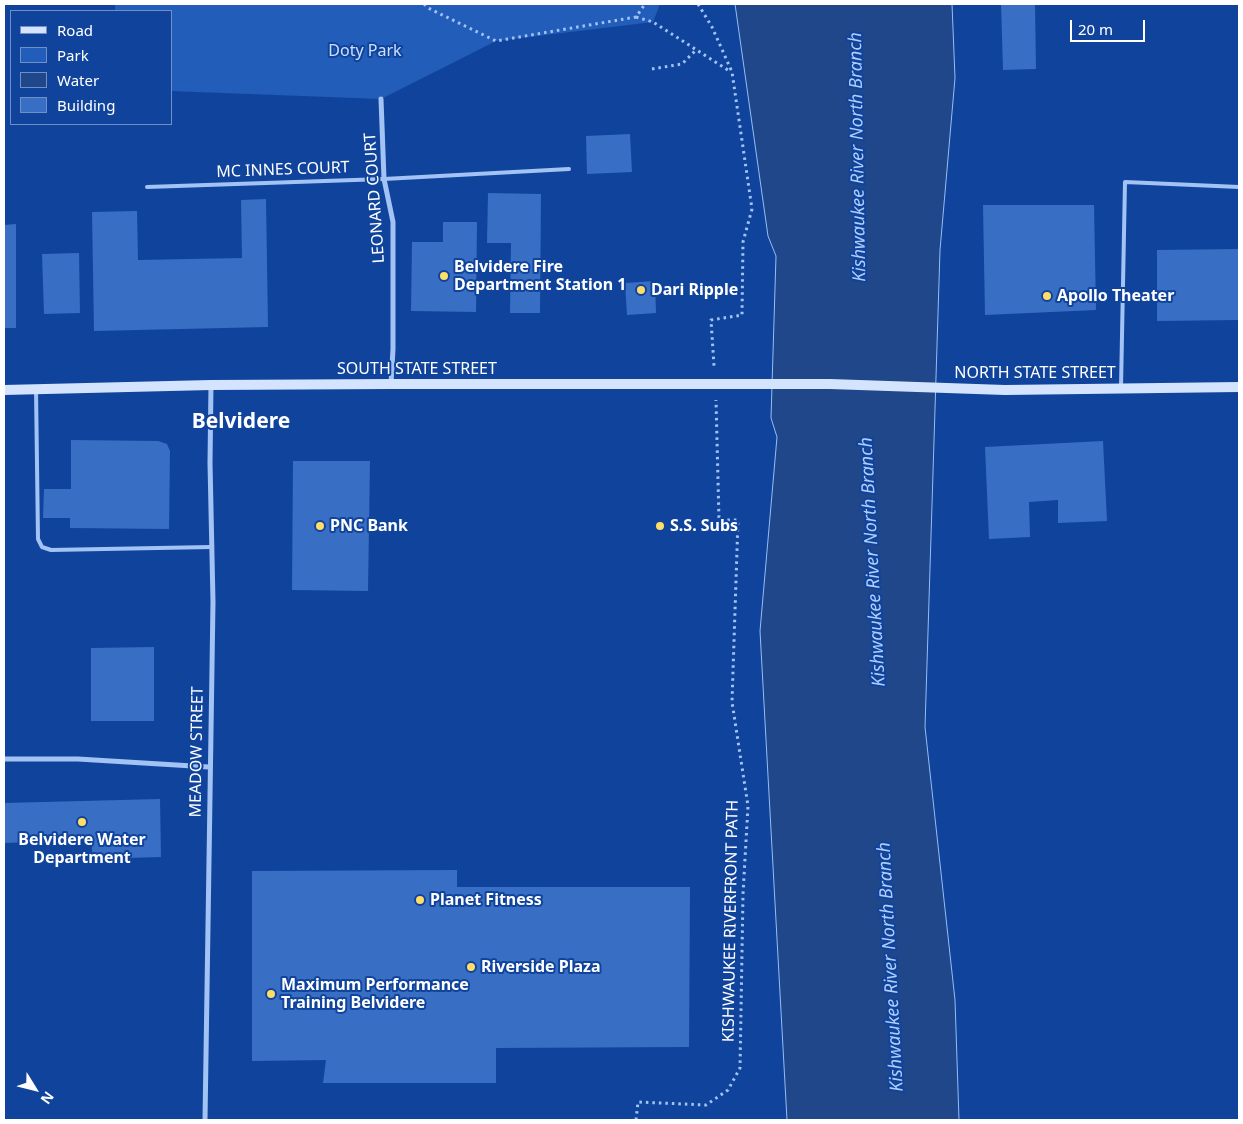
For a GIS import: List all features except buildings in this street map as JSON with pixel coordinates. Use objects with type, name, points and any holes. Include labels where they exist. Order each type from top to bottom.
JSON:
[{"type":"main road","name":"SOUTH STATE STREET","points":[[4,390],[211,385],[830,384]]},
{"type":"main road","name":"NORTH STATE STREET","points":[[830,384],[1005,390],[1239,387]]},
{"type":"street","name":"LEONARD COURT","points":[[381,99],[384,179],[393,222],[393,349],[391,384]]},
{"type":"street","name":"MEADOW STREET","points":[[205,1120],[213,602],[210,462],[211,385]]},
{"type":"street","points":[[4,759],[78,759],[210,767]]},
{"type":"lane","name":"MC INNES COURT","points":[[147,187],[384,179],[569,169]]},
{"type":"lane","points":[[1121,388],[1125,182],[1239,187]]},
{"type":"lane","points":[[36,389],[38,539],[42,547],[51,550],[211,547]]},
{"type":"path","points":[[424,4],[428,8],[496,41],[636,17],[653,22],[732,72]]},
{"type":"path","points":[[636,17],[645,4]]},
{"type":"path","name":"KISHWAUKEE RIVERFRONT PATH","points":[[636,1120],[638,1102],[706,1105],[728,1090],[740,1068],[743,894],[748,806],[732,702],[738,520],[719,520],[719,384],[711,320],[742,314],[743,242],[752,209],[732,72],[712,27],[698,4]]},
{"type":"path","points":[[652,69],[682,64],[696,50]]},
{"type":"green space","name":"Doty Park","points":[[115,4],[660,4],[653,22],[496,41],[381,99],[172,91],[172,10],[115,10]]},
{"type":"water","name":"Kishwaukee River North Branch","points":[[735,4],[952,4],[955,78],[940,250],[925,727],[955,1000],[959,1120],[787,1120],[760,631],[777,437],[771,418],[776,256],[768,236]]},
{"type":"place","name":"Belvidere Fire Department Station 1","points":[[444,276]]},
{"type":"place","name":"Dari Ripple","points":[[641,290]]},
{"type":"place","name":"Apollo Theater","points":[[1047,296]]},
{"type":"place","name":"PNC Bank","points":[[320,526]]},
{"type":"place","name":"S.S. Subs","points":[[660,526]]},
{"type":"place","name":"Belvidere Water Department","points":[[82,822]]},
{"type":"place","name":"Planet Fitness","points":[[420,900]]},
{"type":"place","name":"Riverside Plaza","points":[[471,967]]},
{"type":"place","name":"Maximum Performance Training Belvidere","points":[[271,994]]},
{"type":"district","name":"Belvidere","points":[[241,422]]}]
